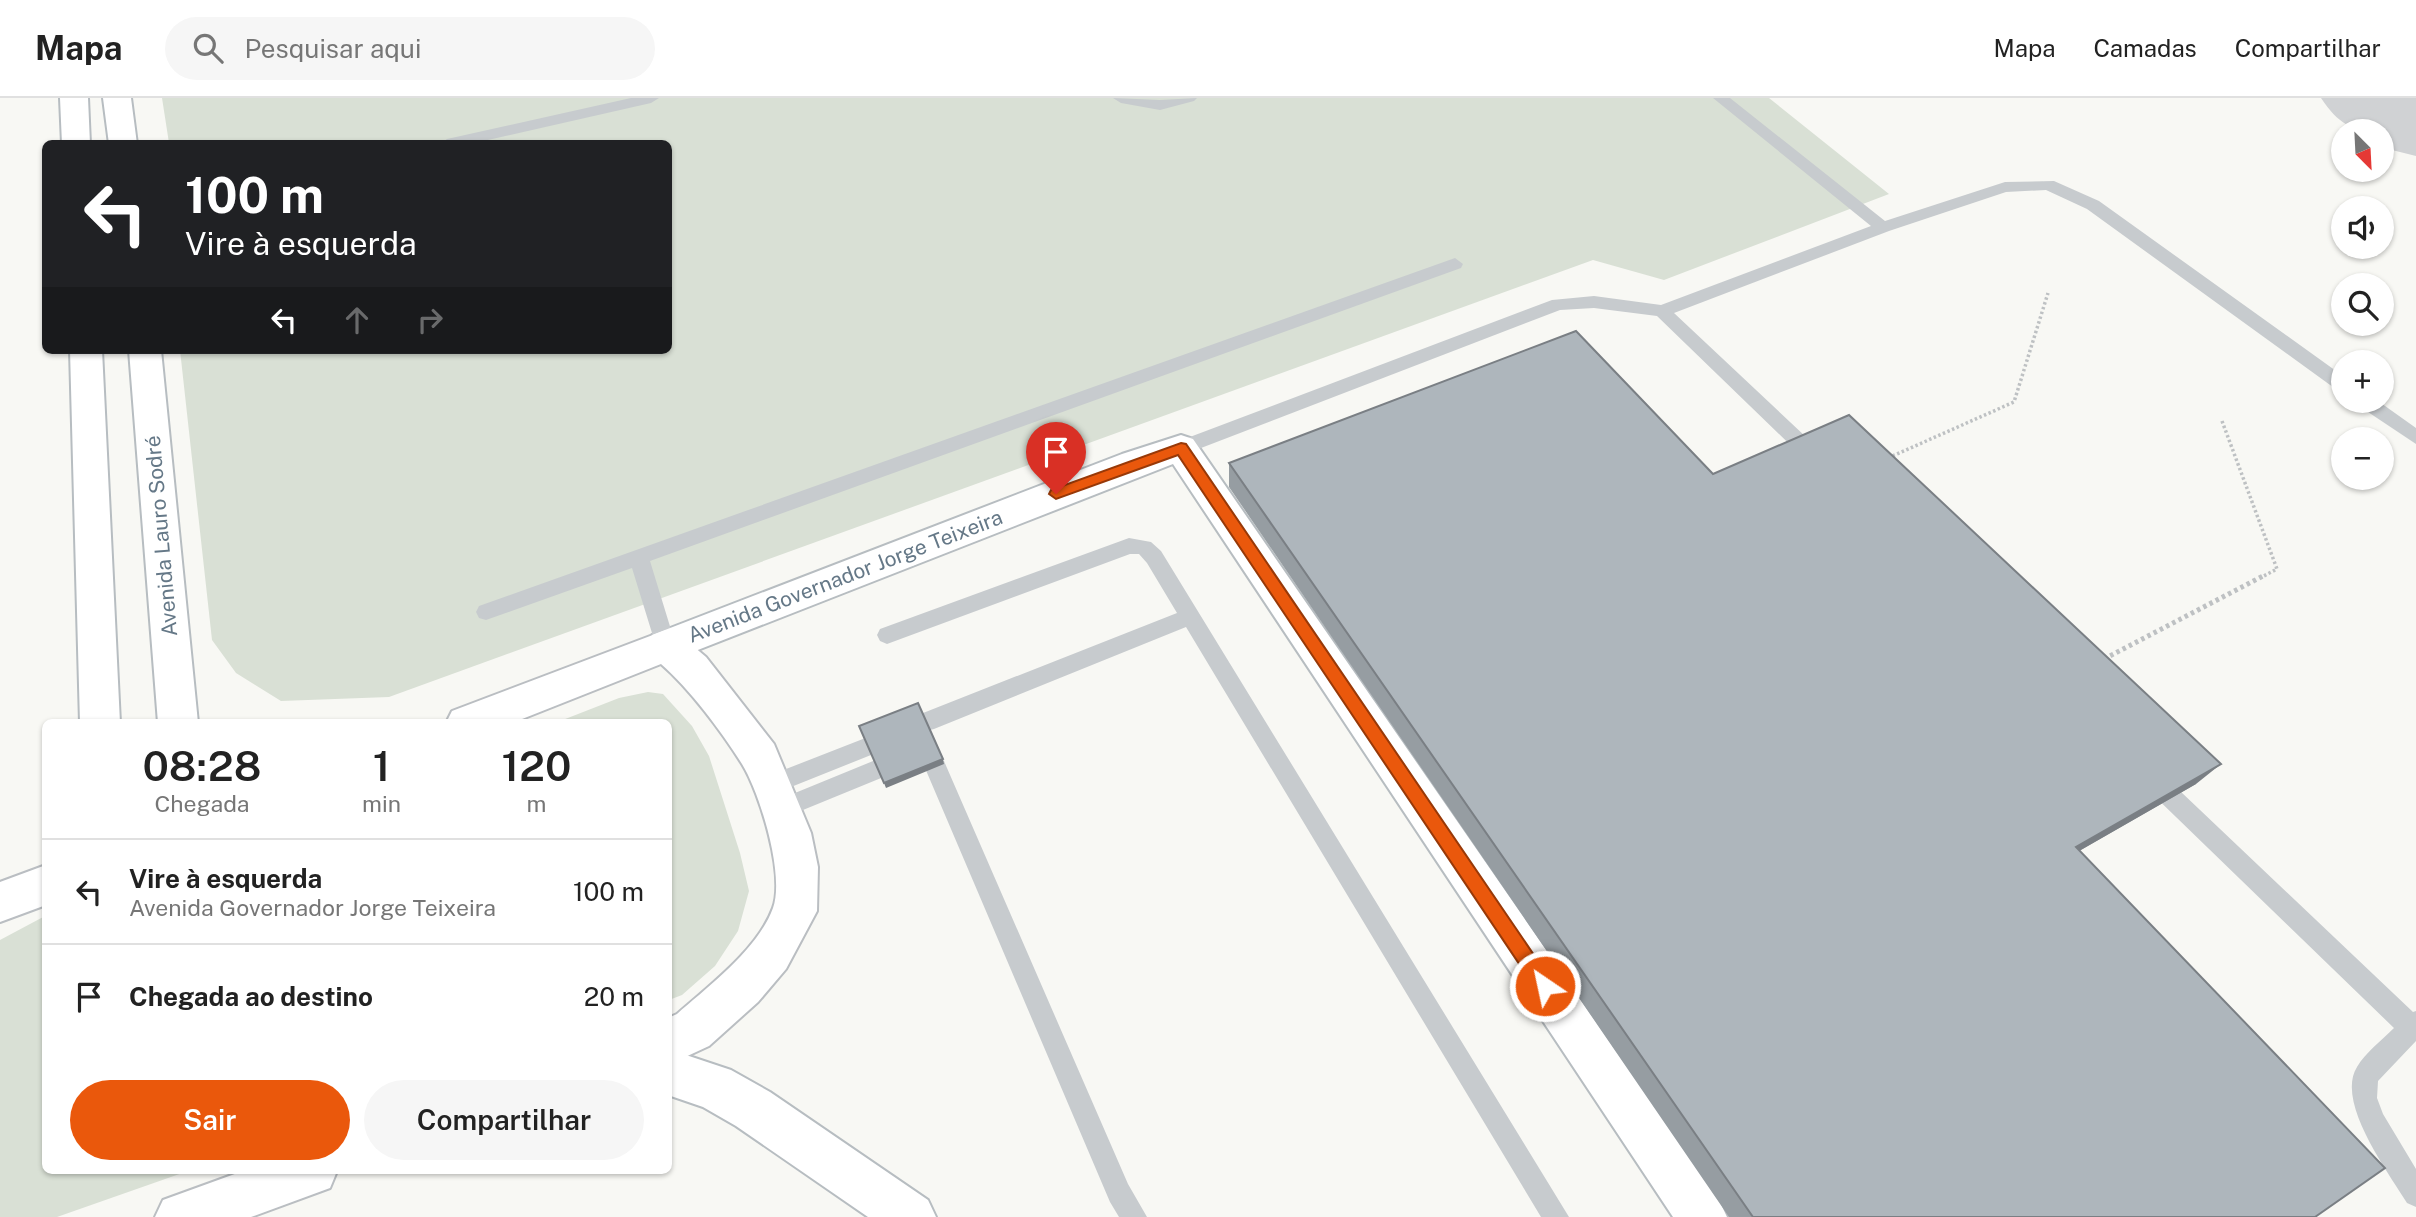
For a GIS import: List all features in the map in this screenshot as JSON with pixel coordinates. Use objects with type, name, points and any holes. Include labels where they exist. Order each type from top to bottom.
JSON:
[{"type":"street","points":[[74,98],[76,140]]},
{"type":"street","points":[[117,98],[122,140]]},
{"type":"street","points":[[86,354],[100,719]]},
{"type":"street","name":"Avenida Lauro Sodré","points":[[145,354],[178,719]]},
{"type":"street","points":[[1181,448],[1702,1217]]},
{"type":"street","name":"Avenida Governador Jorge Teixeira","points":[[476,719],[1121,468],[1181,448]]},
{"type":"street","points":[[666,646],[692,668],[760,756],[790,833],[797,867],[794,911],[770,954],[742,987],[692,1030],[672,1040]]},
{"type":"street","points":[[0,902],[42,886]]},
{"type":"street","points":[[672,1073],[714,1087],[753,1109],[911,1217]]},
{"type":"street","points":[[195,1214],[305,1174]]},
{"type":"lane","points":[[465,140],[651,98]]},
{"type":"lane","points":[[1121,98],[1160,105],[1189,98]]},
{"type":"lane","points":[[1721,98],[1883,228]]},
{"type":"lane","points":[[1181,448],[1558,304],[1594,302],[1662,311],[1883,228],[2005,187],[2048,186],[2093,205],[2331,376]]},
{"type":"lane","points":[[486,612],[1455,264]]},
{"type":"lane","points":[[1662,311],[1834,475]]},
{"type":"lane","points":[[2382,413],[2416,437]]},
{"type":"lane","points":[[887,635],[1129,546],[1144,547],[1154,557],[1556,1217]]},
{"type":"lane","points":[[639,556],[666,646]]},
{"type":"lane","points":[[926,722],[1190,617]]},
{"type":"lane","points":[[776,797],[867,746]]},
{"type":"lane","points":[[2138,766],[2413,1025],[2366,1075],[2364,1098],[2374,1124],[2416,1194]]},
{"type":"lane","points":[[936,768],[1118,1193],[1134,1217]]},
{"type":"lane","points":[[776,797],[878,769]]},
{"type":"path","points":[[1877,463],[2014,402],[2048,293]]},
{"type":"path","points":[[2103,659],[2277,569],[2222,421]]},
{"type":"shaded area","points":[[162,98],[1769,98],[1889,194],[1664,280],[1593,260],[389,697],[281,701],[236,673],[212,640],[180,354],[672,354],[672,140],[169,140]]},
{"type":"shaded area","points":[[648,692],[663,694],[692,726],[709,756],[740,853],[749,891],[738,931],[715,966],[682,995],[672,999],[672,719],[565,719],[619,698]]},
{"type":"shaded area","points":[[42,918],[42,1174],[179,1174],[57,1217],[0,1217],[0,940]]},
{"type":"building","points":[[1576,331],[1713,474],[1849,415],[2221,764],[2076,847],[2385,1168],[2315,1217],[1753,1217],[1229,463]]},
{"type":"building","points":[[918,703],[943,759],[884,783],[859,726]]},
{"type":"taxiway","points":[[2366,98],[2416,128]]},
{"type":"route","points":[[1056,494],[1181,448],[1545,986]]}]
